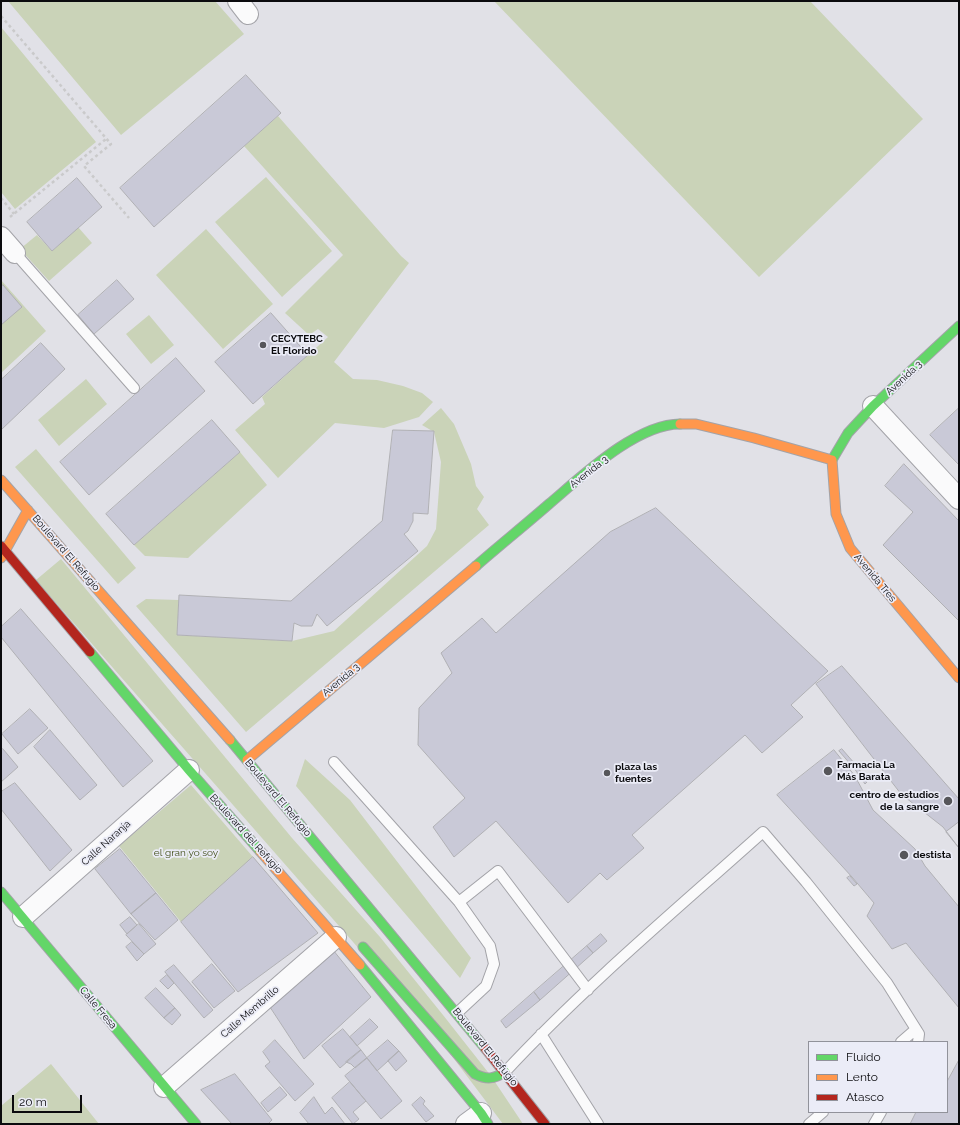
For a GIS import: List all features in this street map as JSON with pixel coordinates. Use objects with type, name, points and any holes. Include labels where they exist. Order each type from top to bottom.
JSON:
[{"type":"street","name":"Avenida 3","points":[[247,760],[594,466],[633,439],[652,429],[675,424],[696,424],[754,438],[832,460],[848,433],[873,406],[959,326]]},
{"type":"street","points":[[873,406],[959,499]]},
{"type":"street","name":"Avenida Tres","points":[[832,460],[836,514],[850,548],[959,678]]},
{"type":"street","name":"Boulevard El Refugio","points":[[1,480],[247,760],[506,1072],[545,1124]]},
{"type":"street","points":[[2,552],[28,510]]},
{"type":"street","name":"Boulevard del Refugio","points":[[2,552],[189,770],[341,943],[478,1120]]},
{"type":"street","name":"Calle Naranja","points":[[23,917],[189,770]]},
{"type":"street","name":"Calle Fresa","points":[[1,892],[196,1124]]},
{"type":"street","points":[[341,943],[364,948],[475,1074],[484,1079],[493,1079],[506,1072]]},
{"type":"street","name":"Calle Membrillo","points":[[164,1087],[341,943]]},
{"type":"lane","points":[[6,240],[134,388]]},
{"type":"lane","points":[[334,762],[459,902],[490,946],[494,964],[486,986],[457,1013]]},
{"type":"lane","points":[[506,1072],[541,1034],[588,990],[763,832],[806,882],[887,983],[919,1034],[918,1041]]},
{"type":"lane","points":[[459,902],[498,871],[588,990]]},
{"type":"lane","points":[[902,1041],[916,1029]]},
{"type":"lane","points":[[541,1034],[598,1124]]},
{"type":"lane","points":[[809,1124],[822,1113]]},
{"type":"lane","points":[[874,1124],[880,1113]]},
{"type":"path","points":[[1,16],[110,144],[84,166],[129,218]]},
{"type":"path","points":[[6,240],[14,214],[106,139]]},
{"type":"path","points":[[1,198],[14,214]]},
{"type":"green space","points":[[8,1],[215,1],[244,34],[121,135]]},
{"type":"green space","points":[[494,1],[810,1],[923,119],[759,277]]},
{"type":"green space","points":[[1,27],[96,142],[15,209],[1,192]]},
{"type":"green space","points":[[278,116],[401,256],[409,263],[334,362],[353,379],[377,380],[403,386],[422,393],[433,402],[419,417],[384,428],[335,423],[278,478],[235,430],[265,404],[262,397],[328,337],[318,329],[309,335],[285,313],[343,255],[244,146]]},
{"type":"green space","points":[[266,177],[332,251],[282,297],[215,222]]},
{"type":"green space","points":[[78,227],[92,243],[49,281],[20,249],[37,235],[52,251]]},
{"type":"green space","points":[[206,229],[273,304],[223,349],[156,275]]},
{"type":"green space","points":[[1,280],[46,331],[1,373]]},
{"type":"green space","points":[[149,315],[174,345],[151,364],[126,334]]},
{"type":"green space","points":[[86,379],[107,404],[59,446],[38,420]]},
{"type":"green space","points":[[441,408],[454,424],[471,464],[476,486],[484,497],[477,509],[489,525],[246,732],[136,606],[146,599],[179,600],[177,635],[292,641],[334,631],[427,546],[436,529],[441,462],[434,432],[422,425]]},
{"type":"green space","points":[[36,449],[136,568],[118,584],[15,467]]},
{"type":"green space","points":[[240,452],[267,485],[188,558],[145,556],[134,545]]},
{"type":"green space","points":[[61,559],[292,838],[380,937],[491,1076],[523,1124],[503,1124],[445,1047],[36,580]]},
{"type":"green space","points":[[305,759],[350,800],[471,958],[460,978],[296,786]]},
{"type":"green space","name":"el gran yo soy","points":[[191,785],[253,857],[181,922],[119,846]]},
{"type":"green space","points":[[51,1064],[99,1124],[1,1124],[1,1106]]},
{"type":"building","points":[[246,75],[281,113],[154,227],[120,188]]},
{"type":"building","points":[[77,178],[102,207],[52,251],[27,222]]},
{"type":"building","points":[[117,280],[134,299],[94,334],[78,315]]},
{"type":"building","points":[[3,285],[22,307],[1,325],[1,287]]},
{"type":"building","points":[[271,313],[308,355],[253,404],[215,362]]},
{"type":"building","points":[[41,343],[65,369],[1,430],[1,380]]},
{"type":"building","points":[[176,358],[205,391],[89,495],[60,462]]},
{"type":"building","points":[[959,408],[959,465],[930,435]]},
{"type":"building","points":[[212,420],[240,452],[134,545],[106,514]]},
{"type":"building","points":[[393,430],[434,431],[428,514],[413,513],[413,521],[408,531],[404,534],[418,551],[327,626],[317,614],[312,626],[301,626],[294,623],[292,641],[177,635],[179,595],[291,601],[382,521]]},
{"type":"building","points":[[904,464],[959,521],[959,621],[883,545],[913,512],[885,486]]},
{"type":"building","points":[[656,508],[828,671],[791,705],[803,717],[762,753],[745,735],[632,835],[644,848],[607,880],[600,873],[568,903],[496,821],[454,857],[433,827],[465,798],[418,745],[419,708],[452,673],[441,653],[482,618],[496,633],[610,532]]},
{"type":"building","points":[[21,609],[153,761],[123,787],[1,637],[1,627]]},
{"type":"building","points":[[842,666],[959,799],[959,848],[943,827],[901,794],[816,684]]},
{"type":"building","points":[[30,709],[48,728],[18,754],[2,734]]},
{"type":"building","points":[[50,730],[97,785],[80,800],[34,747]]},
{"type":"building","points":[[3,749],[18,767],[1,782],[1,750]]},
{"type":"building","points":[[842,749],[855,764],[852,766],[839,751]]},
{"type":"building","points":[[834,750],[855,776],[873,810],[915,849],[925,866],[959,907],[959,1008],[906,943],[892,949],[867,916],[874,903],[777,795]]},
{"type":"building","points":[[857,766],[867,782],[865,784],[854,768]]},
{"type":"building","points":[[15,783],[72,850],[50,871],[1,809],[1,792]]},
{"type":"building","points":[[959,822],[959,848],[946,832]]},
{"type":"building","points":[[120,849],[156,893],[131,914],[95,869]]},
{"type":"building","name":"el gran yo soy","points":[[253,857],[318,933],[238,992],[181,922]]},
{"type":"building","points":[[850,876],[857,884],[854,886],[847,878]]},
{"type":"building","points":[[156,893],[178,920],[155,940],[131,914]]},
{"type":"building","points":[[130,917],[137,925],[127,934],[120,925]]},
{"type":"building","points":[[139,924],[156,944],[144,954],[126,935]]},
{"type":"building","points":[[601,934],[607,941],[593,953],[587,946]]},
{"type":"building","points":[[132,942],[144,954],[137,961],[126,947]]},
{"type":"building","points":[[329,945],[371,997],[304,1059],[266,1001]]},
{"type":"building","points":[[587,946],[593,953],[540,1000],[534,992]]},
{"type":"building","points":[[212,964],[235,991],[214,1008],[192,982]]},
{"type":"building","points":[[174,965],[213,1010],[204,1018],[165,972]]},
{"type":"building","points":[[167,975],[174,983],[168,989],[160,981]]},
{"type":"building","points":[[156,988],[175,1008],[164,1018],[145,998]]},
{"type":"building","points":[[534,992],[540,1000],[506,1028],[501,1021]]},
{"type":"building","points":[[175,1008],[181,1015],[172,1025],[164,1018]]},
{"type":"building","points":[[370,1019],[378,1027],[357,1046],[350,1037]]},
{"type":"building","points":[[343,1029],[361,1050],[340,1068],[322,1046]]},
{"type":"building","points":[[275,1040],[314,1084],[295,1101],[265,1066],[270,1062],[263,1052]]},
{"type":"building","points":[[388,1040],[399,1051],[377,1071],[367,1058]]},
{"type":"building","points":[[361,1050],[367,1058],[355,1068],[346,1062]]},
{"type":"building","points":[[399,1051],[407,1061],[396,1071],[388,1061]]},
{"type":"building","points":[[367,1058],[402,1101],[381,1119],[345,1076]]},
{"type":"building","points":[[959,1060],[959,1124],[910,1124],[916,1113],[948,1113],[948,1080]]},
{"type":"building","points":[[235,1074],[272,1120],[268,1124],[232,1124],[201,1090]]},
{"type":"building","points":[[350,1082],[366,1101],[353,1112],[359,1119],[353,1124],[332,1098]]},
{"type":"building","points":[[280,1087],[287,1095],[268,1112],[261,1103]]},
{"type":"building","points":[[314,1097],[325,1114],[332,1107],[345,1124],[309,1124],[300,1113]]},
{"type":"building","points":[[421,1097],[425,1101],[423,1104],[434,1116],[426,1122],[412,1105]]},
{"type":"traffic: fast","points":[[832,460],[848,433],[873,406],[959,326]]},
{"type":"traffic: fast","points":[[476,566],[577,480],[610,454],[645,433],[663,426],[680,424]]},
{"type":"traffic: fast","points":[[90,652],[189,770],[260,851]]},
{"type":"traffic: fast","points":[[230,740],[485,1048]]},
{"type":"traffic: fast","points":[[1,892],[196,1124]]},
{"type":"traffic: fast","points":[[363,947],[475,1074],[490,1078],[505,1072]]},
{"type":"traffic: fast","points":[[360,965],[481,1113],[488,1124]]},
{"type":"traffic: slow","points":[[680,424],[696,424],[754,438],[832,460]]},
{"type":"traffic: slow","points":[[832,460],[836,514],[850,548],[959,678]]},
{"type":"traffic: slow","points":[[1,480],[230,740]]},
{"type":"traffic: slow","points":[[1,558],[28,510]]},
{"type":"traffic: slow","points":[[247,760],[476,566]]},
{"type":"traffic: slow","points":[[260,851],[360,965]]},
{"type":"traffic: jam","points":[[1,546],[90,652]]},
{"type":"traffic: jam","points":[[485,1048],[545,1124]]},
{"type":"place","name":"CECYTEBC El Florido","points":[[263,345]]},
{"type":"place","name":"Farmacia La Más Barata","points":[[828,771]]},
{"type":"place","name":"plaza las fuentes","points":[[607,773]]},
{"type":"place","name":"centro de estudios de la sangre","points":[[948,801]]},
{"type":"place","name":"destista","points":[[904,855]]}]
